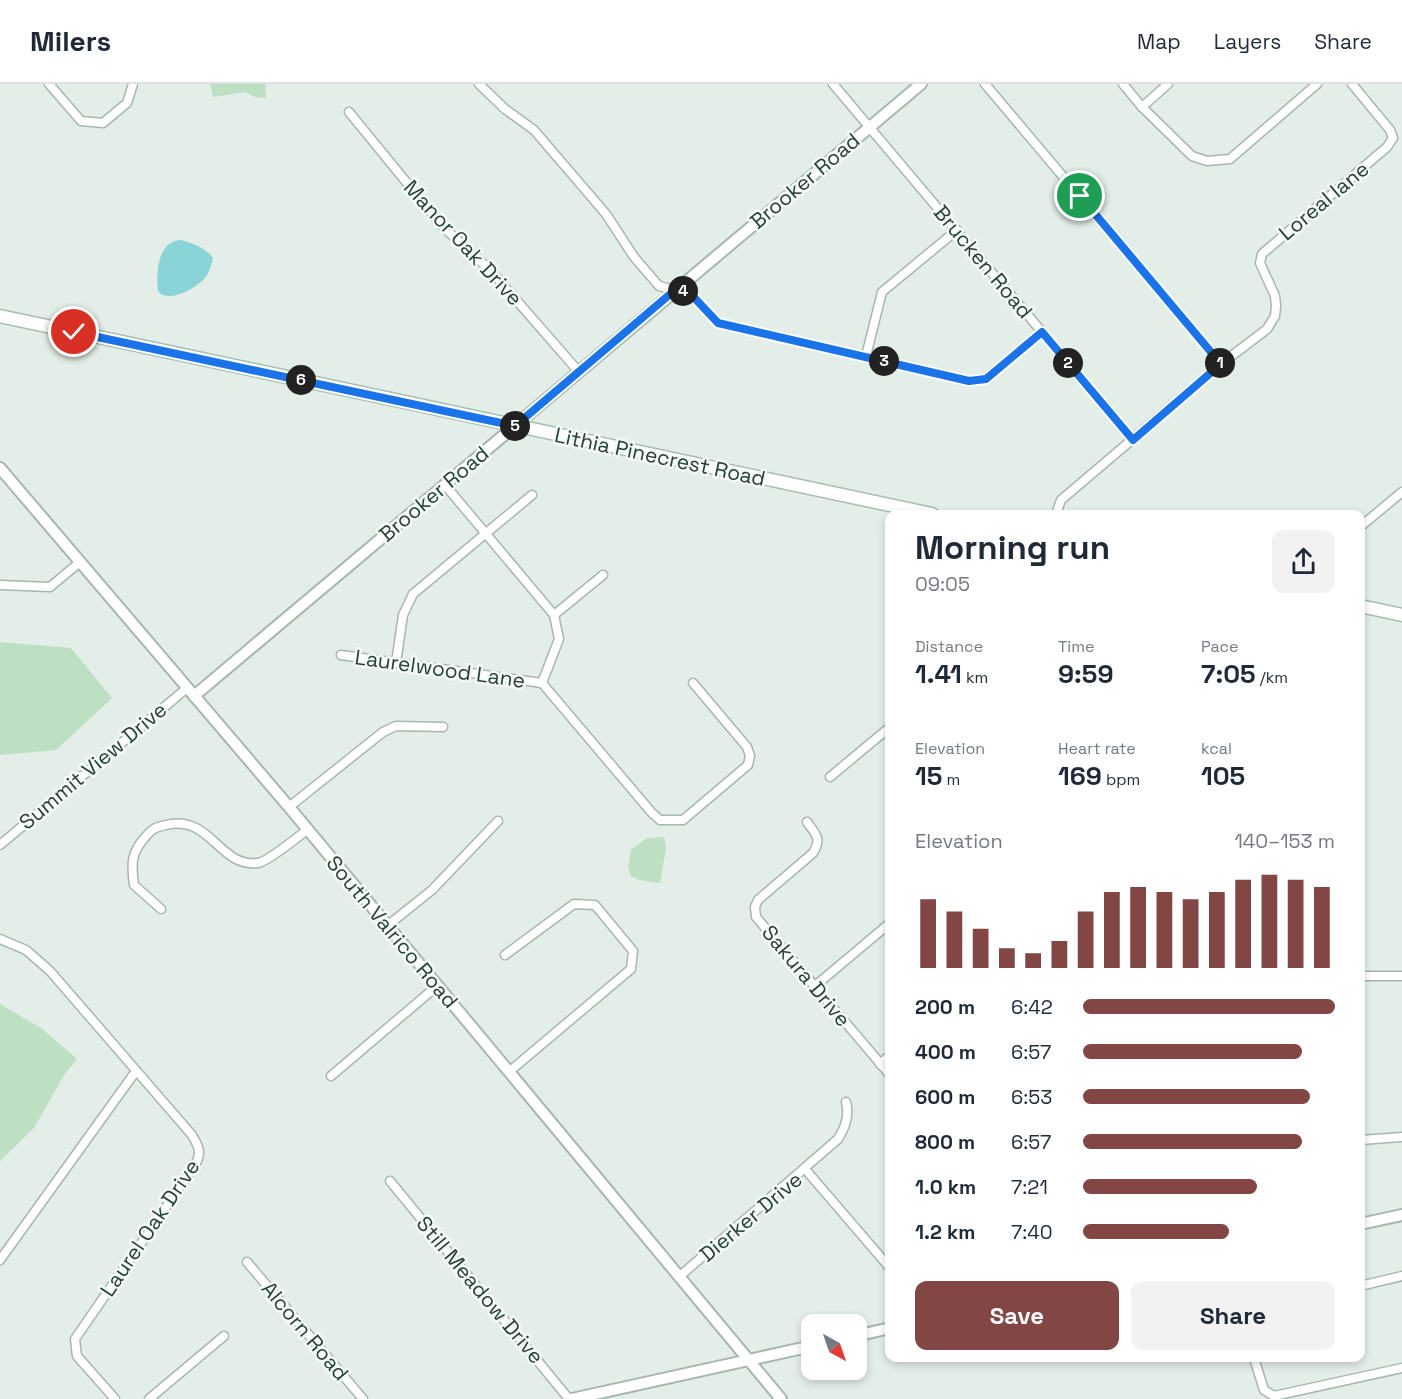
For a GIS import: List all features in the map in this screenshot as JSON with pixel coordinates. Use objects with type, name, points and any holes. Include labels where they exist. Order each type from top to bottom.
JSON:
[{"type":"main road","name":"Lithia Pinecrest Road","points":[[0,316],[913,510]]},
{"type":"main road","points":[[1365,607],[1402,615]]},
{"type":"street","points":[[49,84],[81,121],[103,123],[127,103],[133,84]]},
{"type":"street","points":[[479,84],[534,130],[606,214],[634,257],[659,286],[688,291],[718,323],[969,381],[986,379],[1042,332]]},
{"type":"street","name":"Brucken Road","points":[[832,84],[1133,440]]},
{"type":"street","name":"Brooker Road","points":[[190,692],[445,485],[921,84]]},
{"type":"street","points":[[985,84],[1221,364],[1061,500],[1057,510]]},
{"type":"street","points":[[1123,84],[1142,107],[1192,156],[1207,161],[1230,159],[1317,84]]},
{"type":"street","points":[[1142,107],[1168,84]]},
{"type":"street","name":"Loreal lane","points":[[1221,364],[1267,329],[1275,316],[1275,296],[1260,263],[1262,254],[1388,147],[1393,138],[1390,130],[1352,84]]},
{"type":"street","name":"Manor Oak Drive","points":[[349,112],[443,227],[491,271],[579,372]]},
{"type":"street","points":[[866,356],[882,292],[957,230]]},
{"type":"street","name":"South Valrico Road","points":[[0,468],[289,807],[781,1399]]},
{"type":"street","points":[[445,485],[554,615],[560,639],[542,683]]},
{"type":"street","points":[[1365,523],[1402,492]]},
{"type":"street","points":[[396,663],[403,615],[413,594],[532,495]]},
{"type":"street","points":[[0,585],[50,587],[80,562]]},
{"type":"street","points":[[554,615],[603,575]]},
{"type":"street","name":"Laurelwood Lane","points":[[341,655],[542,683],[660,820],[683,820],[748,765],[750,760],[747,747],[693,683]]},
{"type":"street","name":"Summit View Drive","points":[[0,845],[190,692]]},
{"type":"street","points":[[289,807],[383,732],[396,726],[443,728]]},
{"type":"street","points":[[830,777],[885,732]]},
{"type":"street","points":[[387,926],[432,890],[498,821]]},
{"type":"street","points":[[161,909],[134,885],[131,864],[137,845],[152,828],[178,822],[201,829],[226,854],[245,863],[261,864],[308,830]]},
{"type":"street","name":"Sakura Drive","points":[[807,822],[817,837],[818,845],[813,854],[759,900],[755,907],[756,916],[885,1070]]},
{"type":"street","points":[[505,955],[574,904],[595,904],[633,951],[631,969],[510,1071]]},
{"type":"street","points":[[814,986],[885,927]]},
{"type":"street","name":"Laurel Oak Drive","points":[[0,939],[26,950],[50,971],[192,1135],[201,1154],[75,1339],[77,1356],[115,1399]]},
{"type":"street","points":[[1365,976],[1402,976]]},
{"type":"street","points":[[332,1076],[437,986]]},
{"type":"street","points":[[880,1064],[885,1060]]},
{"type":"street","points":[[0,1260],[136,1071]]},
{"type":"street","points":[[805,1169],[838,1140],[846,1126],[846,1102]]},
{"type":"street","points":[[1365,1140],[1402,1137]]},
{"type":"street","name":"Dierker Drive","points":[[680,1276],[805,1169],[885,1262]]},
{"type":"street","name":"Still Meadow Drive","points":[[390,1181],[571,1399]]},
{"type":"street","points":[[1365,1223],[1402,1215]]},
{"type":"street","name":"Alcorn Road","points":[[247,1262],[363,1399]]},
{"type":"street","points":[[1365,1285],[1402,1276]]},
{"type":"street","points":[[867,1333],[885,1329]]},
{"type":"street","points":[[149,1399],[224,1335]]},
{"type":"street","points":[[571,1399],[801,1348]]},
{"type":"street","points":[[1255,1362],[1264,1390],[1274,1396],[1402,1368]]},
{"type":"green space","points":[[210,84],[265,84],[266,98],[255,97],[245,92],[213,97]]},
{"type":"green space","points":[[0,642],[71,648],[112,698],[56,750],[0,755]]},
{"type":"green space","points":[[664,837],[666,848],[660,883],[639,880],[631,876],[628,867],[631,850],[647,838]]},
{"type":"green space","points":[[0,1004],[41,1028],[77,1059],[64,1075],[34,1128],[0,1161]]},
{"type":"water","points":[[180,240],[206,251],[213,258],[211,267],[199,284],[174,296],[162,295],[158,291],[157,284],[162,253],[172,242]]},
{"type":"route","points":[[74,332],[515,426],[675,290],[688,291],[718,323],[969,381],[986,379],[1042,332],[1133,440],[1221,364],[1080,196]]}]
